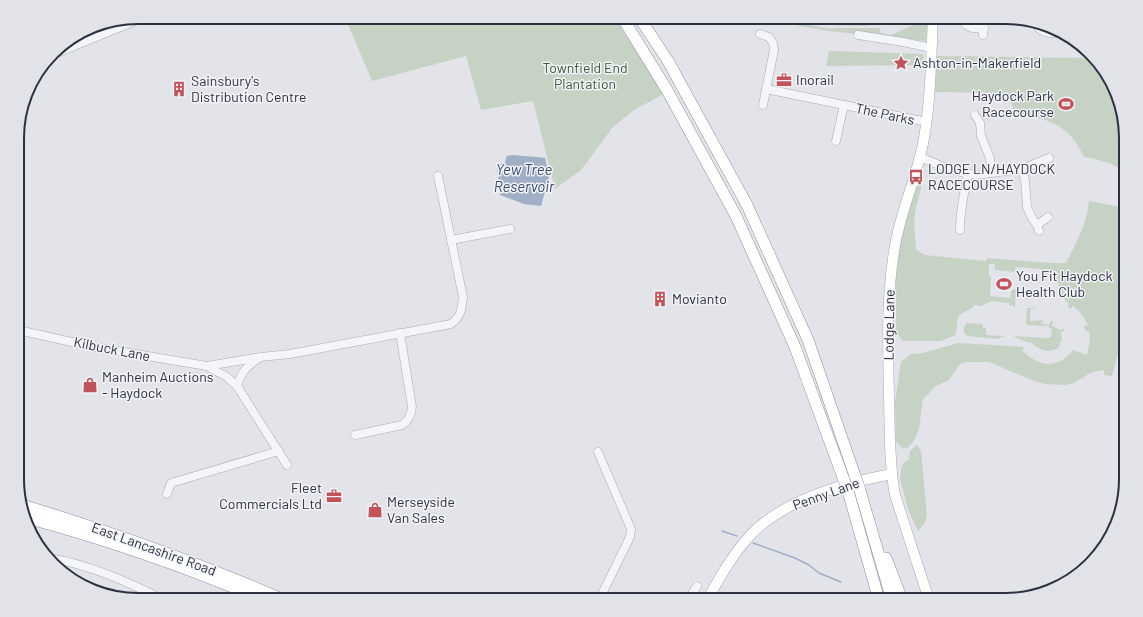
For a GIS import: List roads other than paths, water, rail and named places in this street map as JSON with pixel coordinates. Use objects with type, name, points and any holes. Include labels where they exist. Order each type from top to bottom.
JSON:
[{"type":"highway","points":[[626,24],[667,90],[739,223],[795,347],[846,485],[877,593]]},
{"type":"highway","points":[[644,24],[668,61],[747,205],[808,340],[867,512],[890,593]]},
{"type":"highway","name":"East Lancashire Road","points":[[28,507],[152,547],[268,593]]},
{"type":"highway","points":[[867,512],[899,593]]},
{"type":"highway","name":"East Lancashire Road","points":[[32,519],[155,556],[201,573],[248,593]]},
{"type":"highway","points":[[868,566],[872,593]]},
{"type":"main road","name":"Lodge Lane","points":[[927,593],[895,494],[890,452],[888,347],[890,282],[895,246],[900,223],[920,157],[927,122],[933,24]]},
{"type":"main road","points":[[868,478],[876,474],[883,466],[890,452]]},
{"type":"main road","name":"Penny Lane","points":[[699,593],[748,537],[764,522],[781,510],[803,500],[868,478],[892,474]]},
{"type":"main road","points":[[868,478],[881,481],[895,494]]},
{"type":"street","points":[[966,24],[973,28],[984,29]]},
{"type":"street","points":[[69,48],[126,25]]},
{"type":"street","points":[[760,34],[769,37],[774,47],[763,105]]},
{"type":"street","points":[[856,38],[903,42],[931,48]]},
{"type":"street","name":"The Parks","points":[[766,89],[927,122]]},
{"type":"street","name":"The Parks","points":[[836,141],[844,105]]},
{"type":"street","points":[[975,115],[980,123],[981,136],[990,158],[992,173]]},
{"type":"street","points":[[920,157],[939,165],[976,175],[1022,169],[1049,158]]},
{"type":"street","points":[[1022,169],[1025,180],[1027,207],[1038,228],[1048,217]]},
{"type":"street","points":[[960,230],[963,194],[968,174]]},
{"type":"street","name":"Kilbuck Lane","points":[[207,366],[261,356],[290,354],[451,324],[458,318],[462,311],[463,297],[438,176]]},
{"type":"street","points":[[451,240],[510,229]]},
{"type":"street","name":"Kilbuck Lane","points":[[24,331],[94,347],[207,366],[227,376],[237,386],[287,465]]},
{"type":"street","points":[[355,434],[402,425],[408,420],[411,414],[412,407],[400,333]]},
{"type":"street","points":[[237,386],[240,375],[245,368],[261,356]]},
{"type":"street","points":[[167,494],[171,483],[279,451]]},
{"type":"street","points":[[598,452],[631,529],[630,537],[602,593]]},
{"type":"street","points":[[58,560],[101,573],[149,593]]},
{"type":"water","name":"Yew Tree Reservoir","points":[[514,155],[545,158],[549,177],[541,206],[524,204],[500,195],[497,165],[505,162],[507,156]]},
{"type":"waterway","points":[[722,531],[737,536]]},
{"type":"waterway","points":[[753,543],[795,558],[809,565],[819,573],[841,582]]},
{"type":"place","name":"Ashton-in-Makerfield","points":[[901,63]]},
{"type":"place","name":"Inorail","points":[[784,80]]},
{"type":"place","name":"Sainsbury's Distribution Centre","points":[[179,89]]},
{"type":"place","name":"Haydock Park Racecourse","points":[[1066,104]]},
{"type":"place","name":"LODGE LN/HAYDOCK RACECOURSE","points":[[916,177]]},
{"type":"place","name":"You Fit Haydock Health Club","points":[[1004,284]]},
{"type":"place","name":"Movianto","points":[[660,299]]},
{"type":"place","name":"Manheim Auctions - Haydock","points":[[90,385]]},
{"type":"place","name":"Fleet Commercials Ltd","points":[[334,496]]},
{"type":"place","name":"Merseyside Van Sales","points":[[375,510]]},
{"type":"park label","name":"Townfield End Plantation","points":[[585,76]]}]
